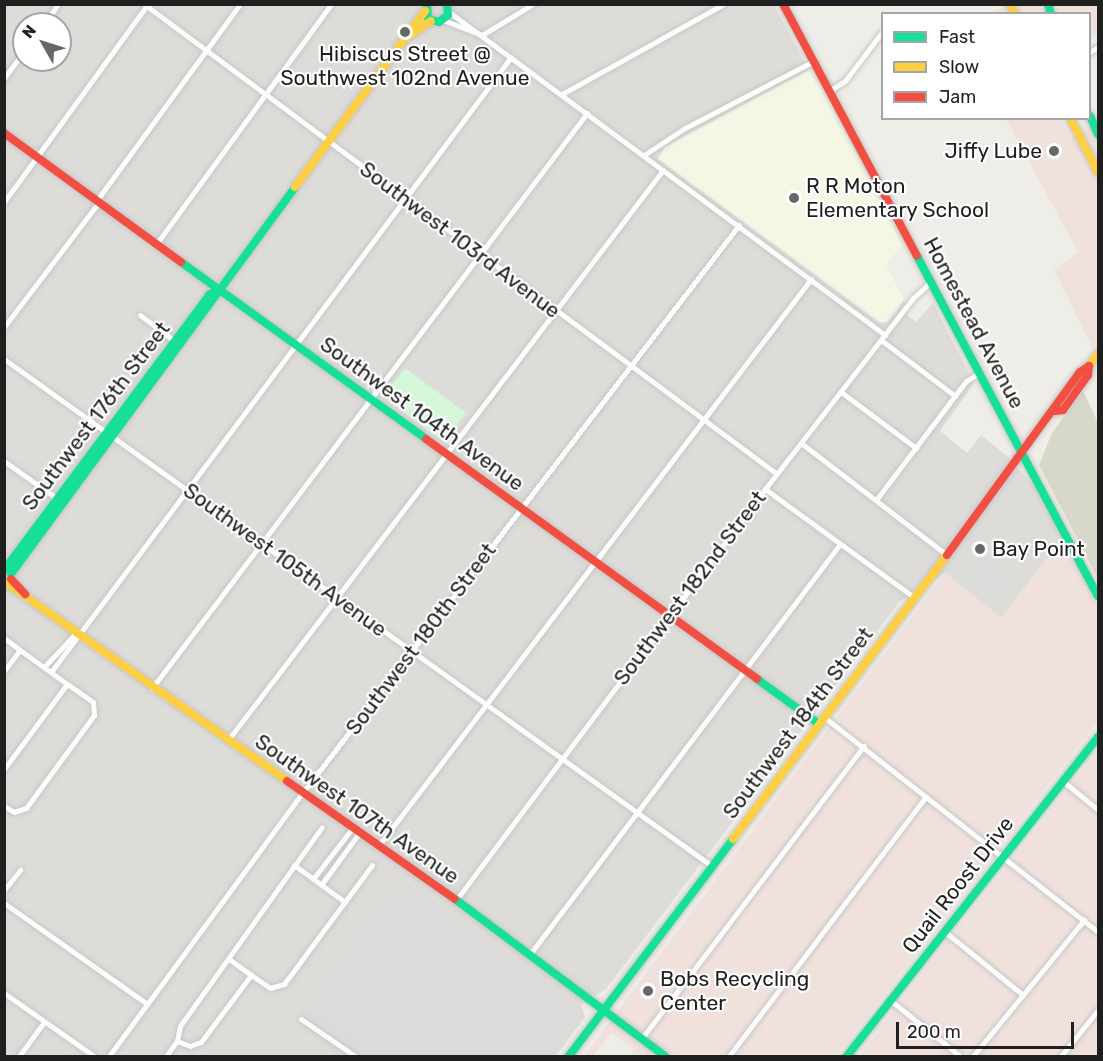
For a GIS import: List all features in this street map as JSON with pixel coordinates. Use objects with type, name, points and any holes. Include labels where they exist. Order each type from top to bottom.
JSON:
[{"type":"main road","name":"Homestead Avenue","points":[[783,4],[1098,596]]},
{"type":"main road","points":[[426,8],[431,21],[443,20],[448,8]]},
{"type":"main road","name":"Southwest 176th Street","points":[[7,577],[59,501],[177,343],[208,295],[219,289],[408,36],[426,8]]},
{"type":"main road","name":"Southwest 176th Street","points":[[408,36],[431,21]]},
{"type":"main road","points":[[1073,120],[1098,172]]},
{"type":"main road","points":[[1091,120],[1098,134]]},
{"type":"main road","name":"Southwest 104th Avenue","points":[[4,133],[596,563],[744,669],[822,721]]},
{"type":"main road","name":"Southwest 184th Street","points":[[569,1056],[1055,411],[1063,410],[1088,375],[1089,366],[1098,354]]},
{"type":"main road","name":"Southwest 107th Avenue","points":[[7,577],[25,594],[76,633],[456,900],[665,1056]]},
{"type":"main road","name":"Quail Roost Drive","points":[[847,1056],[1098,737]]},
{"type":"street","points":[[4,327],[240,4]]},
{"type":"street","points":[[157,243],[331,4]]},
{"type":"street","points":[[482,35],[533,4]]},
{"type":"street","points":[[562,94],[724,4]]},
{"type":"street","points":[[4,202],[146,5]]},
{"type":"street","name":"Southwest 103rd Avenue","points":[[146,5],[777,474]]},
{"type":"street","points":[[448,8],[510,57],[811,279],[955,396]]},
{"type":"street","points":[[443,20],[482,35]]},
{"type":"street","points":[[829,90],[845,81],[881,33]]},
{"type":"street","points":[[51,672],[76,633],[510,57]]},
{"type":"street","points":[[644,155],[718,111],[812,62]]},
{"type":"street","points":[[152,688],[587,113]]},
{"type":"street","points":[[228,740],[663,170]]},
{"type":"street","name":"Southwest 180th Street","points":[[109,1056],[304,792],[739,225]]},
{"type":"street","points":[[379,845],[811,279]]},
{"type":"street","name":"Southwest 182nd Street","points":[[456,900],[765,489],[883,338],[931,282]]},
{"type":"street","points":[[140,315],[177,343]]},
{"type":"street","name":"Southwest 105th Avenue","points":[[4,359],[712,866]]},
{"type":"street","points":[[876,500],[955,396],[979,373]]},
{"type":"street","points":[[842,392],[916,448]]},
{"type":"street","points":[[801,443],[947,555]]},
{"type":"street","points":[[4,461],[59,501]]},
{"type":"street","points":[[765,489],[915,598]]},
{"type":"street","points":[[530,954],[840,544]]},
{"type":"street","points":[[44,667],[76,633]]},
{"type":"street","points":[[4,638],[93,702],[94,715],[26,808],[14,812],[4,806]]},
{"type":"street","points":[[4,671],[20,650]]},
{"type":"street","points":[[4,769],[67,684]]},
{"type":"street","points":[[822,721],[864,746],[1098,932]]},
{"type":"street","points":[[642,1038],[864,746]]},
{"type":"street","points":[[1063,781],[1098,810]]},
{"type":"street","points":[[729,1056],[926,796]]},
{"type":"street","points":[[166,1056],[177,1041],[180,1026],[322,827]]},
{"type":"street","points":[[313,879],[356,829]]},
{"type":"street","points":[[321,885],[356,829]]},
{"type":"street","points":[[294,865],[345,902]]},
{"type":"street","points":[[229,959],[268,987],[282,986],[372,865]]},
{"type":"street","points":[[4,890],[20,870]]},
{"type":"street","points":[[4,903],[147,1004]]},
{"type":"street","points":[[973,1056],[1084,920]]},
{"type":"street","points":[[944,931],[1023,995]]},
{"type":"street","points":[[177,1041],[190,1046],[201,1042],[250,975]]},
{"type":"street","points":[[4,993],[94,1056]]},
{"type":"street","points":[[890,1000],[960,1056]]},
{"type":"street","points":[[1061,1056],[1098,1010]]},
{"type":"street","points":[[301,1019],[355,1056]]},
{"type":"street","points":[[19,1056],[44,1022]]},
{"type":"shaded area","points":[[5,5],[774,5],[809,70],[665,147],[658,159],[880,323],[888,322],[904,300],[907,315],[916,322],[933,303],[974,383],[940,431],[967,453],[981,435],[1008,457],[1033,485],[1063,538],[1001,618],[945,573],[899,602],[606,989],[581,1005],[398,875],[297,1013],[361,1056],[5,1056]]},
{"type":"shaded area","points":[[1007,5],[1098,5],[1098,34],[1091,38],[1091,12],[994,12]]},
{"type":"shaded area","name":"R R Moton Elementary School","points":[[809,70],[825,91],[902,245],[886,265],[904,300],[883,323],[658,159],[665,147]]},
{"type":"shaded area","points":[[1007,120],[1061,120],[1071,138],[1098,122],[1098,359],[1054,270],[1078,252]]},
{"type":"shaded area","points":[[1083,391],[1098,423],[1097,577],[1039,465],[1052,433]]},
{"type":"shaded area","points":[[1063,538],[1098,607],[1098,721],[836,1056],[629,1056],[634,1049],[611,1033],[593,1056],[584,1056],[945,573],[1001,618]]},
{"type":"shaded area","points":[[977,554],[1014,581],[998,603],[992,604],[958,579]]},
{"type":"shaded area","points":[[1098,751],[1098,1056],[860,1056],[887,1019]]},
{"type":"shaded area","points":[[398,875],[581,1005],[585,1017],[556,1056],[361,1056],[297,1013]]},
{"type":"green space","points":[[405,368],[466,413],[446,438],[437,437],[389,401],[388,389]]},
{"type":"traffic: fast","points":[[427,4],[428,19],[439,22],[448,15],[447,4]]},
{"type":"traffic: fast","points":[[1048,4],[1050,12]]},
{"type":"traffic: fast","points":[[1091,118],[1098,134]]},
{"type":"traffic: fast","points":[[11,574],[295,187]]},
{"type":"traffic: fast","points":[[917,256],[1098,596]]},
{"type":"traffic: fast","points":[[181,262],[426,439]]},
{"type":"traffic: fast","points":[[5,569],[209,295],[219,289]]},
{"type":"traffic: fast","points":[[757,679],[819,724]]},
{"type":"traffic: fast","points":[[847,1056],[1098,737]]},
{"type":"traffic: fast","points":[[569,1056],[733,839]]},
{"type":"traffic: fast","points":[[455,899],[665,1056]]},
{"type":"traffic: slow","points":[[1010,4],[1014,12]]},
{"type":"traffic: slow","points":[[295,187],[425,11]]},
{"type":"traffic: slow","points":[[410,35],[431,21]]},
{"type":"traffic: slow","points":[[1071,120],[1098,172]]},
{"type":"traffic: slow","points":[[1089,366],[1098,354]]},
{"type":"traffic: slow","points":[[733,839],[947,555]]},
{"type":"traffic: slow","points":[[8,584],[287,781]]},
{"type":"traffic: jam","points":[[783,4],[917,256]]},
{"type":"traffic: jam","points":[[4,133],[181,262]]},
{"type":"traffic: jam","points":[[947,555],[1080,372],[1089,366],[1088,375],[1063,410],[1055,411]]},
{"type":"traffic: jam","points":[[426,439],[757,679]]},
{"type":"traffic: jam","points":[[11,579],[25,594]]},
{"type":"traffic: jam","points":[[287,781],[455,899]]},
{"type":"place","name":"Hibiscus Street @ Southwest 102nd Avenue","points":[[405,32]]},
{"type":"place","name":"Jiffy Lube","points":[[1054,151]]},
{"type":"place","name":"R R Moton Elementary School","points":[[794,198]]},
{"type":"place","name":"Bay Point","points":[[980,549]]},
{"type":"place","name":"Bobs Recycling Center","points":[[648,991]]}]
